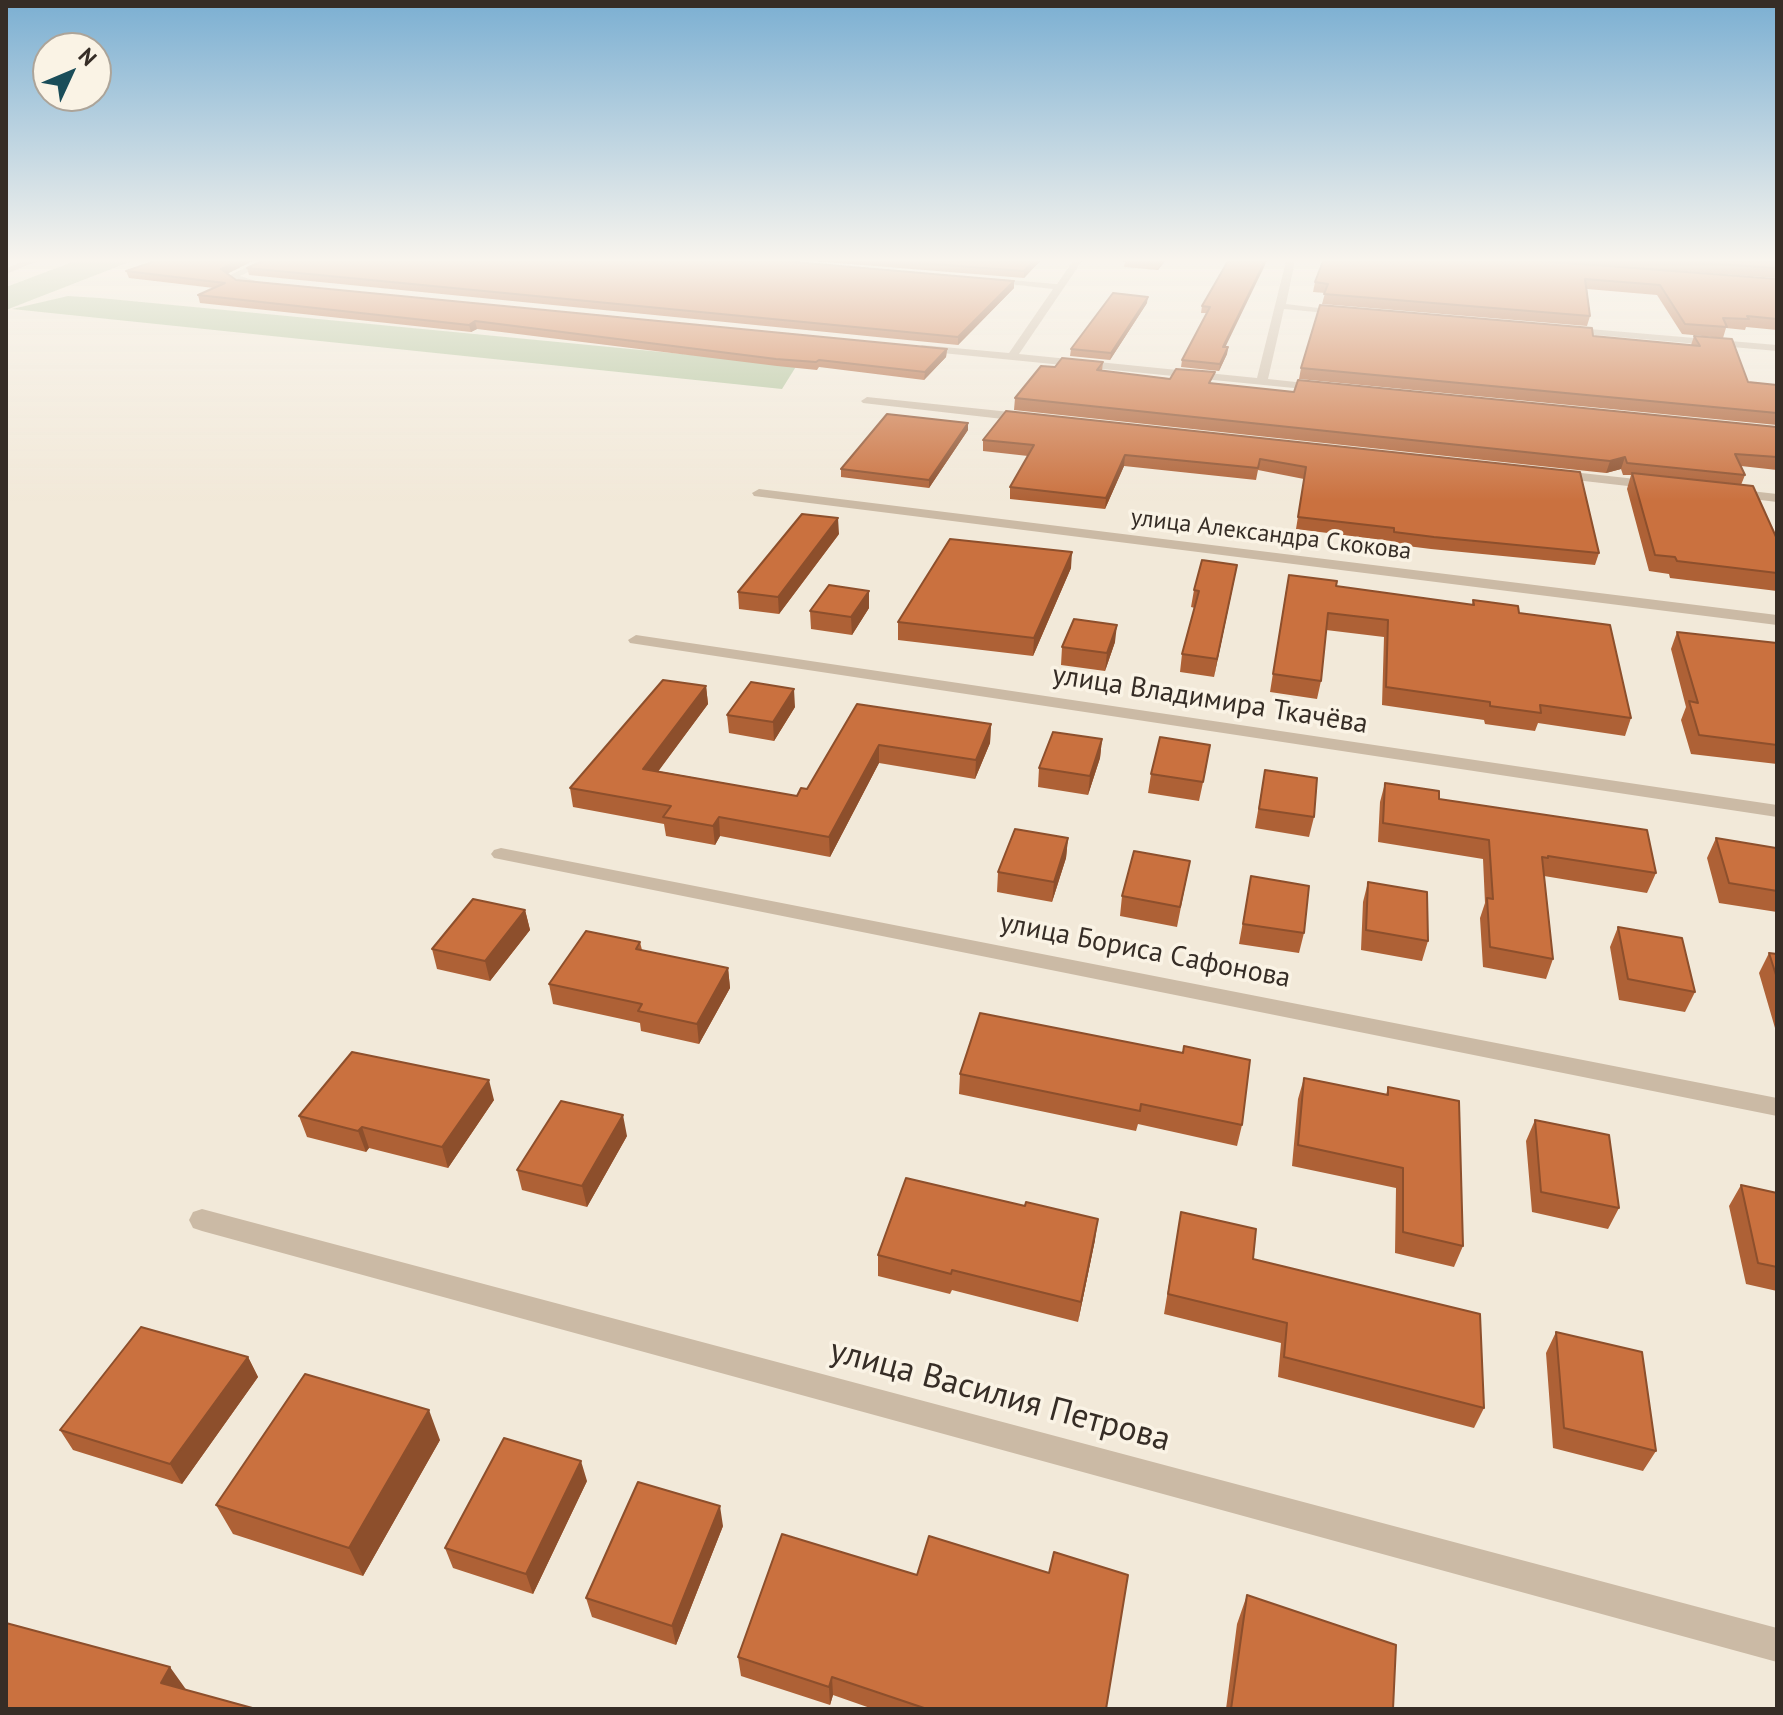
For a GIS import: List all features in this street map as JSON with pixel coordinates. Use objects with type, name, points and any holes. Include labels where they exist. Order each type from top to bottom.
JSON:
[{"type":"street","points":[[1012,357],[1023,341]]},
{"type":"street","points":[[1262,382],[1271,341]]},
{"type":"street","points":[[1693,341],[1777,348]]},
{"type":"street","points":[[901,346],[1331,388]]},
{"type":"street","points":[[867,401],[1040,419]]},
{"type":"street","points":[[1542,473],[1667,486]]},
{"type":"street","points":[[1714,491],[1777,498]]},
{"type":"street","name":"улица Александра Скокова","points":[[759,493],[1777,620]]},
{"type":"street","name":"улица Владимира Ткачёва","points":[[636,640],[1777,811]]},
{"type":"street","name":"улица Бориса Сафонова","points":[[501,854],[1777,1107]]},
{"type":"street","name":"улица Василия Петрова","points":[[202,1220],[1777,1645]]},
{"type":"green space","points":[[320,341],[548,341],[797,365],[782,389]]},
{"type":"building","points":[[634,341],[865,341],[947,349],[925,372],[819,360],[776,359]]},
{"type":"building","points":[[1077,341],[1119,341],[1111,353],[1071,349]]},
{"type":"building","points":[[1192,341],[1226,341],[1223,347],[1228,347],[1220,364],[1182,360]]},
{"type":"building","points":[[1309,341],[1647,341],[1700,346],[1697,341],[1733,341],[1748,382],[1777,385],[1777,413],[1301,368]]},
{"type":"building","points":[[1062,358],[1103,362],[1097,370],[1170,379],[1176,369],[1215,372],[1209,383],[1294,392],[1298,380],[1777,427],[1777,457],[1735,454],[1745,475],[1627,463],[1625,457],[1610,461],[1015,398],[1041,366],[1055,367]]},
{"type":"building","points":[[1006,411],[1580,472],[1599,553],[1434,537],[1394,532],[1394,528],[1298,517],[1306,467],[1260,459],[1258,468],[1125,455],[1106,498],[1010,487],[1034,445],[983,440]]},
{"type":"building","points":[[887,414],[968,423],[929,480],[841,469]]},
{"type":"building","points":[[1632,473],[1753,486],[1777,539],[1777,573],[1677,561],[1675,557],[1655,555]]},
{"type":"building","points":[[802,514],[838,518],[778,597],[738,592]]},
{"type":"building","points":[[950,539],[1072,552],[1034,638],[898,622]]},
{"type":"building","points":[[1202,560],[1237,565],[1217,659],[1182,654],[1199,591],[1194,590]]},
{"type":"building","points":[[1289,575],[1337,581],[1336,586],[1474,605],[1473,600],[1518,606],[1519,613],[1610,625],[1631,718],[1540,705],[1541,713],[1490,706],[1490,702],[1386,687],[1388,620],[1328,613],[1321,681],[1273,674]]},
{"type":"building","points":[[829,585],[869,591],[851,617],[810,611]]},
{"type":"building","points":[[1074,619],[1117,625],[1107,653],[1062,647]]},
{"type":"building","points":[[1677,632],[1777,643],[1777,745],[1699,735],[1689,701],[1698,703]]},
{"type":"building","points":[[663,680],[706,686],[643,769],[797,796],[801,788],[807,789],[857,704],[991,724],[976,760],[879,745],[829,837],[719,817],[713,826],[663,817],[671,806],[570,788]]},
{"type":"building","points":[[751,682],[794,689],[773,722],[727,715]]},
{"type":"building","points":[[1053,732],[1102,739],[1090,776],[1039,768]]},
{"type":"building","points":[[1160,737],[1210,745],[1203,782],[1151,774]]},
{"type":"building","points":[[1265,770],[1317,778],[1314,817],[1259,809]]},
{"type":"building","points":[[1385,783],[1439,791],[1439,799],[1647,830],[1656,873],[1542,857],[1553,959],[1490,947],[1487,898],[1493,899],[1489,840],[1383,823]]},
{"type":"building","points":[[1015,829],[1068,838],[1054,882],[998,872]]},
{"type":"building","points":[[1716,838],[1776,848],[1777,891],[1729,883]]},
{"type":"building","points":[[1134,851],[1190,861],[1180,907],[1122,896]]},
{"type":"building","points":[[1251,876],[1309,886],[1304,933],[1243,924]]},
{"type":"building","points":[[1368,882],[1427,892],[1428,941],[1366,930]]},
{"type":"building","points":[[473,899],[525,910],[485,961],[432,949]]},
{"type":"building","points":[[1618,927],[1682,938],[1695,992],[1628,979]]},
{"type":"building","points":[[586,931],[640,942],[636,949],[728,968],[697,1024],[638,1011],[642,1004],[549,984]]},
{"type":"building","points":[[1769,953],[1777,954],[1777,978]]},
{"type":"building","points":[[980,1013],[1183,1053],[1184,1046],[1250,1060],[1242,1125],[1141,1104],[1140,1111],[960,1074]]},
{"type":"building","points":[[352,1052],[489,1080],[442,1147],[362,1127],[358,1131],[299,1116]]},
{"type":"building","points":[[1304,1078],[1388,1095],[1388,1087],[1459,1101],[1463,1246],[1403,1232],[1403,1168],[1298,1145]]},
{"type":"building","points":[[561,1101],[623,1115],[582,1186],[517,1170]]},
{"type":"building","points":[[1535,1120],[1609,1135],[1619,1208],[1541,1192]]},
{"type":"building","points":[[906,1178],[1025,1206],[1026,1202],[1098,1219],[1081,1302],[878,1255]]},
{"type":"building","points":[[1741,1185],[1777,1193],[1777,1267],[1758,1263]]},
{"type":"building","points":[[1181,1212],[1256,1229],[1253,1259],[1480,1314],[1484,1408],[1284,1357],[1287,1323],[1168,1294]]},
{"type":"building","points":[[141,1327],[248,1357],[170,1464],[60,1430]]},
{"type":"building","points":[[1556,1332],[1642,1352],[1656,1451],[1564,1428]]},
{"type":"building","points":[[305,1374],[429,1410],[349,1548],[216,1505]]},
{"type":"building","points":[[504,1438],[581,1461],[526,1574],[445,1548]]},
{"type":"building","points":[[638,1482],[720,1506],[672,1626],[586,1598]]},
{"type":"building","points":[[782,1534],[917,1575],[929,1536],[1049,1573],[1054,1552],[1128,1575],[1106,1709],[927,1709],[832,1677],[829,1687],[738,1657]]},
{"type":"building","points":[[1247,1595],[1396,1645],[1393,1709],[1231,1709]]},
{"type":"building","points":[[6,1623],[170,1667],[161,1683],[256,1709],[6,1709]]}]
